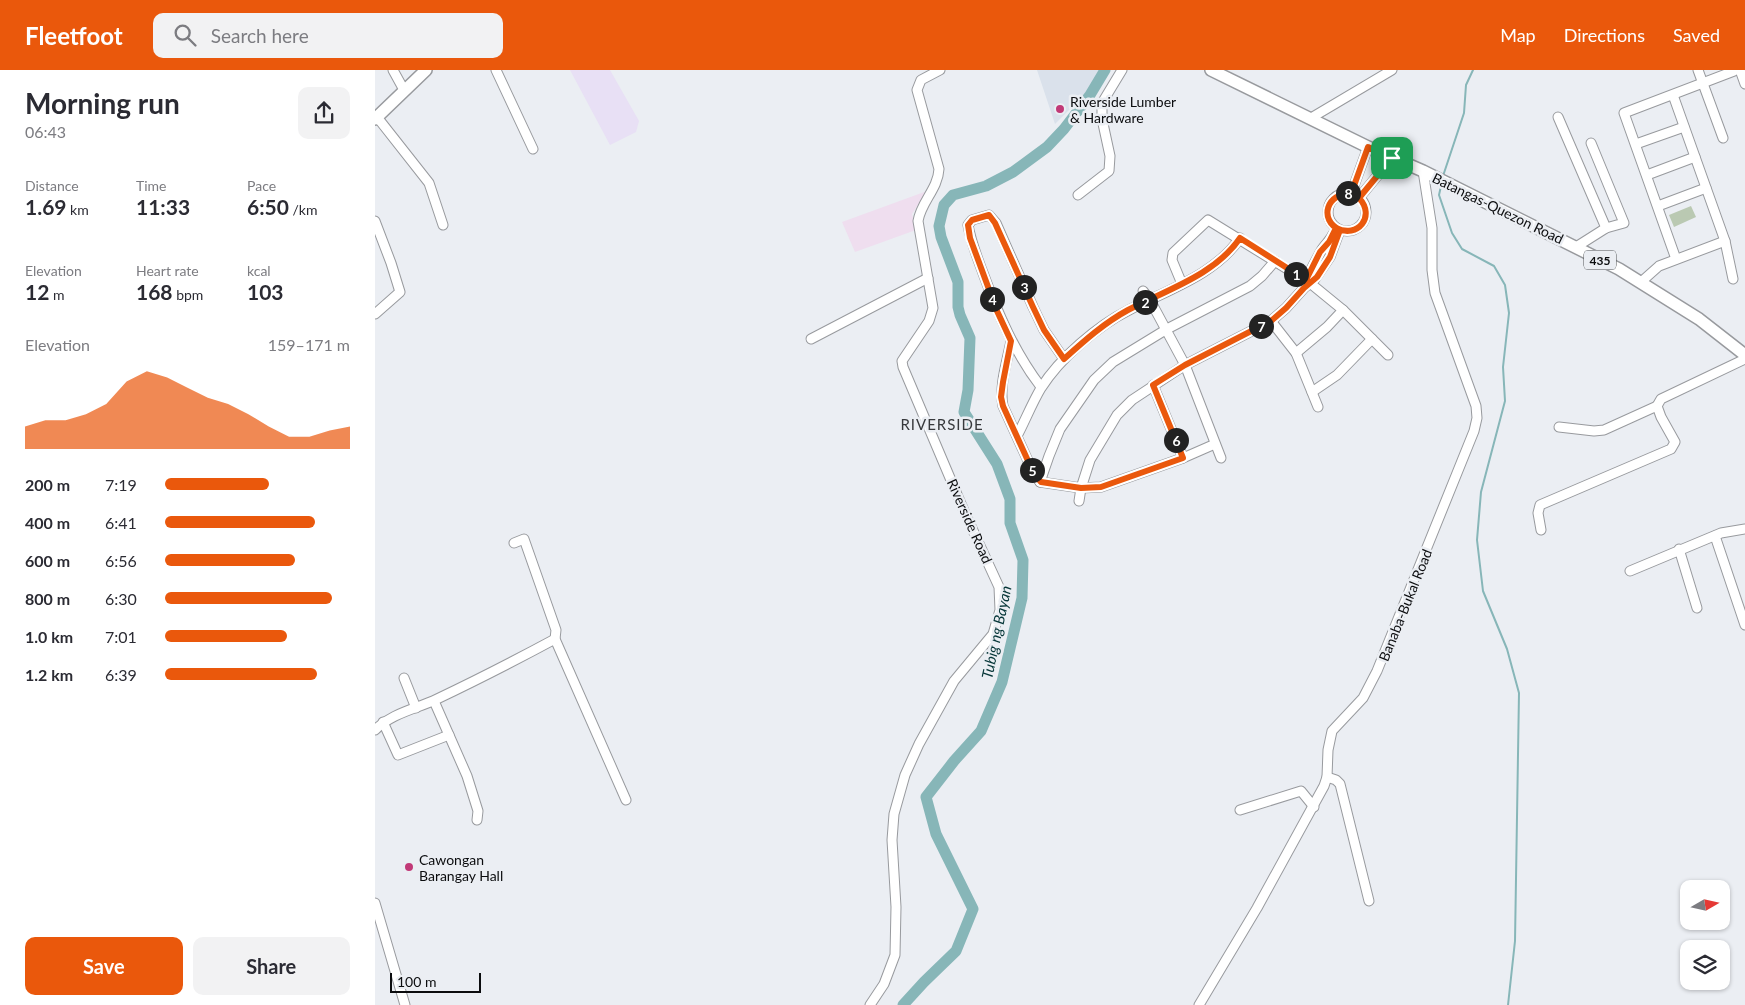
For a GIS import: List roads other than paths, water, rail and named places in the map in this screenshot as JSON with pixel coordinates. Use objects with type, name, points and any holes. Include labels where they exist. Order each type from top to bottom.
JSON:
[{"type":"main road","name":"Batangas-Quezon Road","points":[[1211,70],[1368,147],[1423,171],[1576,247],[1641,282],[1699,318],[1745,357]]},
{"type":"main road","points":[[376,118],[422,71]]},
{"type":"street","points":[[393,70],[404,90]]},
{"type":"street","points":[[496,70],[533,149]]},
{"type":"street","name":"Riverside Road","points":[[870,1005],[884,984],[895,954],[896,907],[892,840],[894,814],[905,775],[919,744],[954,681],[993,634],[999,610],[999,587],[964,511],[902,361],[929,321],[933,308],[918,221],[920,211],[937,183],[939,169],[917,90],[921,80],[941,70]]},
{"type":"street","points":[[1078,195],[1109,171],[1110,156],[1102,119],[1102,103],[1122,70]]},
{"type":"street","points":[[1311,118],[1392,70]]},
{"type":"street","points":[[1698,70],[1723,138]]},
{"type":"street","points":[[1740,70],[1745,84]]},
{"type":"street","points":[[1676,259],[1624,113],[1735,71]]},
{"type":"street","points":[[1673,95],[1725,241],[1733,279]]},
{"type":"street","points":[[376,118],[429,183],[443,225]]},
{"type":"street","points":[[1558,118],[1606,228]]},
{"type":"street","points":[[1636,144],[1684,127]]},
{"type":"street","points":[[1576,247],[1606,228],[1624,223],[1591,143]]},
{"type":"street","points":[[1355,196],[1368,147]]},
{"type":"street","points":[[1647,175],[1695,157]]},
{"type":"street","points":[[1355,196],[1392,158]]},
{"type":"street","name":"Banaba-Bukal Road","points":[[1199,1005],[1257,908],[1324,786],[1327,777],[1328,750],[1332,731],[1363,698],[1377,671],[1475,431],[1476,406],[1435,293],[1432,270],[1432,228],[1423,171]]},
{"type":"street","points":[[1658,206],[1706,188]]},
{"type":"street","points":[[1339,195],[1355,196],[1365,207],[1366,212],[1363,223],[1355,230],[1338,229],[1330,221],[1328,215],[1330,203],[1339,195]]},
{"type":"street","points":[[1041,388],[1011,341],[997,311],[970,238],[968,225],[972,220],[989,215],[995,223],[1044,330],[1064,359]]},
{"type":"street","points":[[1181,284],[1172,260],[1173,253],[1208,220],[1275,261],[1343,310],[1388,354]]},
{"type":"street","points":[[375,221],[391,263],[399,292],[375,314]]},
{"type":"street","points":[[1079,502],[1081,488],[1090,460],[1117,415],[1132,400],[1185,365],[1271,321],[1286,308],[1307,284],[1320,263],[1320,252],[1338,229]]},
{"type":"street","points":[[1017,436],[1041,388],[1064,359],[1095,332],[1127,311],[1181,284],[1220,261],[1232,250],[1240,238]]},
{"type":"street","points":[[1641,282],[1659,266],[1725,241]]},
{"type":"street","points":[[1041,482],[1060,429],[1094,380],[1113,362],[1167,329],[1249,286],[1262,276],[1275,261]]},
{"type":"street","points":[[811,339],[928,278]]},
{"type":"street","points":[[1143,291],[1151,300],[1185,365],[1221,458]]},
{"type":"street","points":[[1296,352],[1313,340],[1343,310]]},
{"type":"street","points":[[1271,321],[1296,352],[1318,407]]},
{"type":"street","points":[[1312,392],[1337,375],[1372,339]]},
{"type":"street","points":[[1011,341],[1001,397],[1003,406],[1034,474],[1041,482],[1081,488],[1101,487],[1183,458],[1215,444]]},
{"type":"street","points":[[1559,427],[1594,431],[1604,430],[1657,406],[1661,399],[1745,357]]},
{"type":"street","points":[[1153,385],[1183,458]]},
{"type":"street","points":[[1541,530],[1538,513],[1539,505],[1671,449],[1675,442],[1657,406]]},
{"type":"street","points":[[1630,571],[1721,533],[1745,529]]},
{"type":"street","points":[[1715,536],[1745,625]]},
{"type":"street","points":[[514,543],[524,539],[556,630],[555,639],[626,800]]},
{"type":"street","points":[[1679,549],[1697,608]]},
{"type":"street","points":[[375,730],[383,722],[434,701],[555,639]]},
{"type":"street","points":[[404,678],[416,708]]},
{"type":"street","points":[[434,701],[467,776],[478,811],[477,820]]},
{"type":"street","points":[[383,722],[398,755],[449,735]]},
{"type":"street","points":[[1327,777],[1336,780],[1340,784],[1369,901]]},
{"type":"street","points":[[1240,810],[1301,791],[1313,807]]},
{"type":"street","points":[[375,903],[405,1005]]},
{"type":"waterway","name":"Tubig ng Bayan","points":[[903,1005],[956,951],[973,909],[936,834],[926,797],[954,761],[981,731],[1002,682],[1022,598],[1023,560],[1010,523],[1010,499],[997,464],[964,412],[968,390],[970,338],[960,315],[958,307],[958,282],[941,237],[939,226],[944,205],[953,195],[986,186],[1013,172],[1047,147],[1064,129],[1090,95],[1105,70]]},
{"type":"waterway","points":[[1443,176],[1464,113],[1466,85],[1473,70]]},
{"type":"waterway","points":[[1441,186],[1439,195],[1452,233],[1462,249],[1494,266],[1505,285],[1509,313],[1503,367],[1505,401],[1481,492],[1477,540],[1483,591],[1507,649],[1519,693],[1515,941],[1508,1005]]},
{"type":"place","name":"Riverside Lumber & Hardware","points":[[1060,109]]},
{"type":"place","name":"Cawongan Barangay Hall","points":[[409,867]]},
{"type":"district","name":"RIVERSIDE","points":[[942,424]]}]
